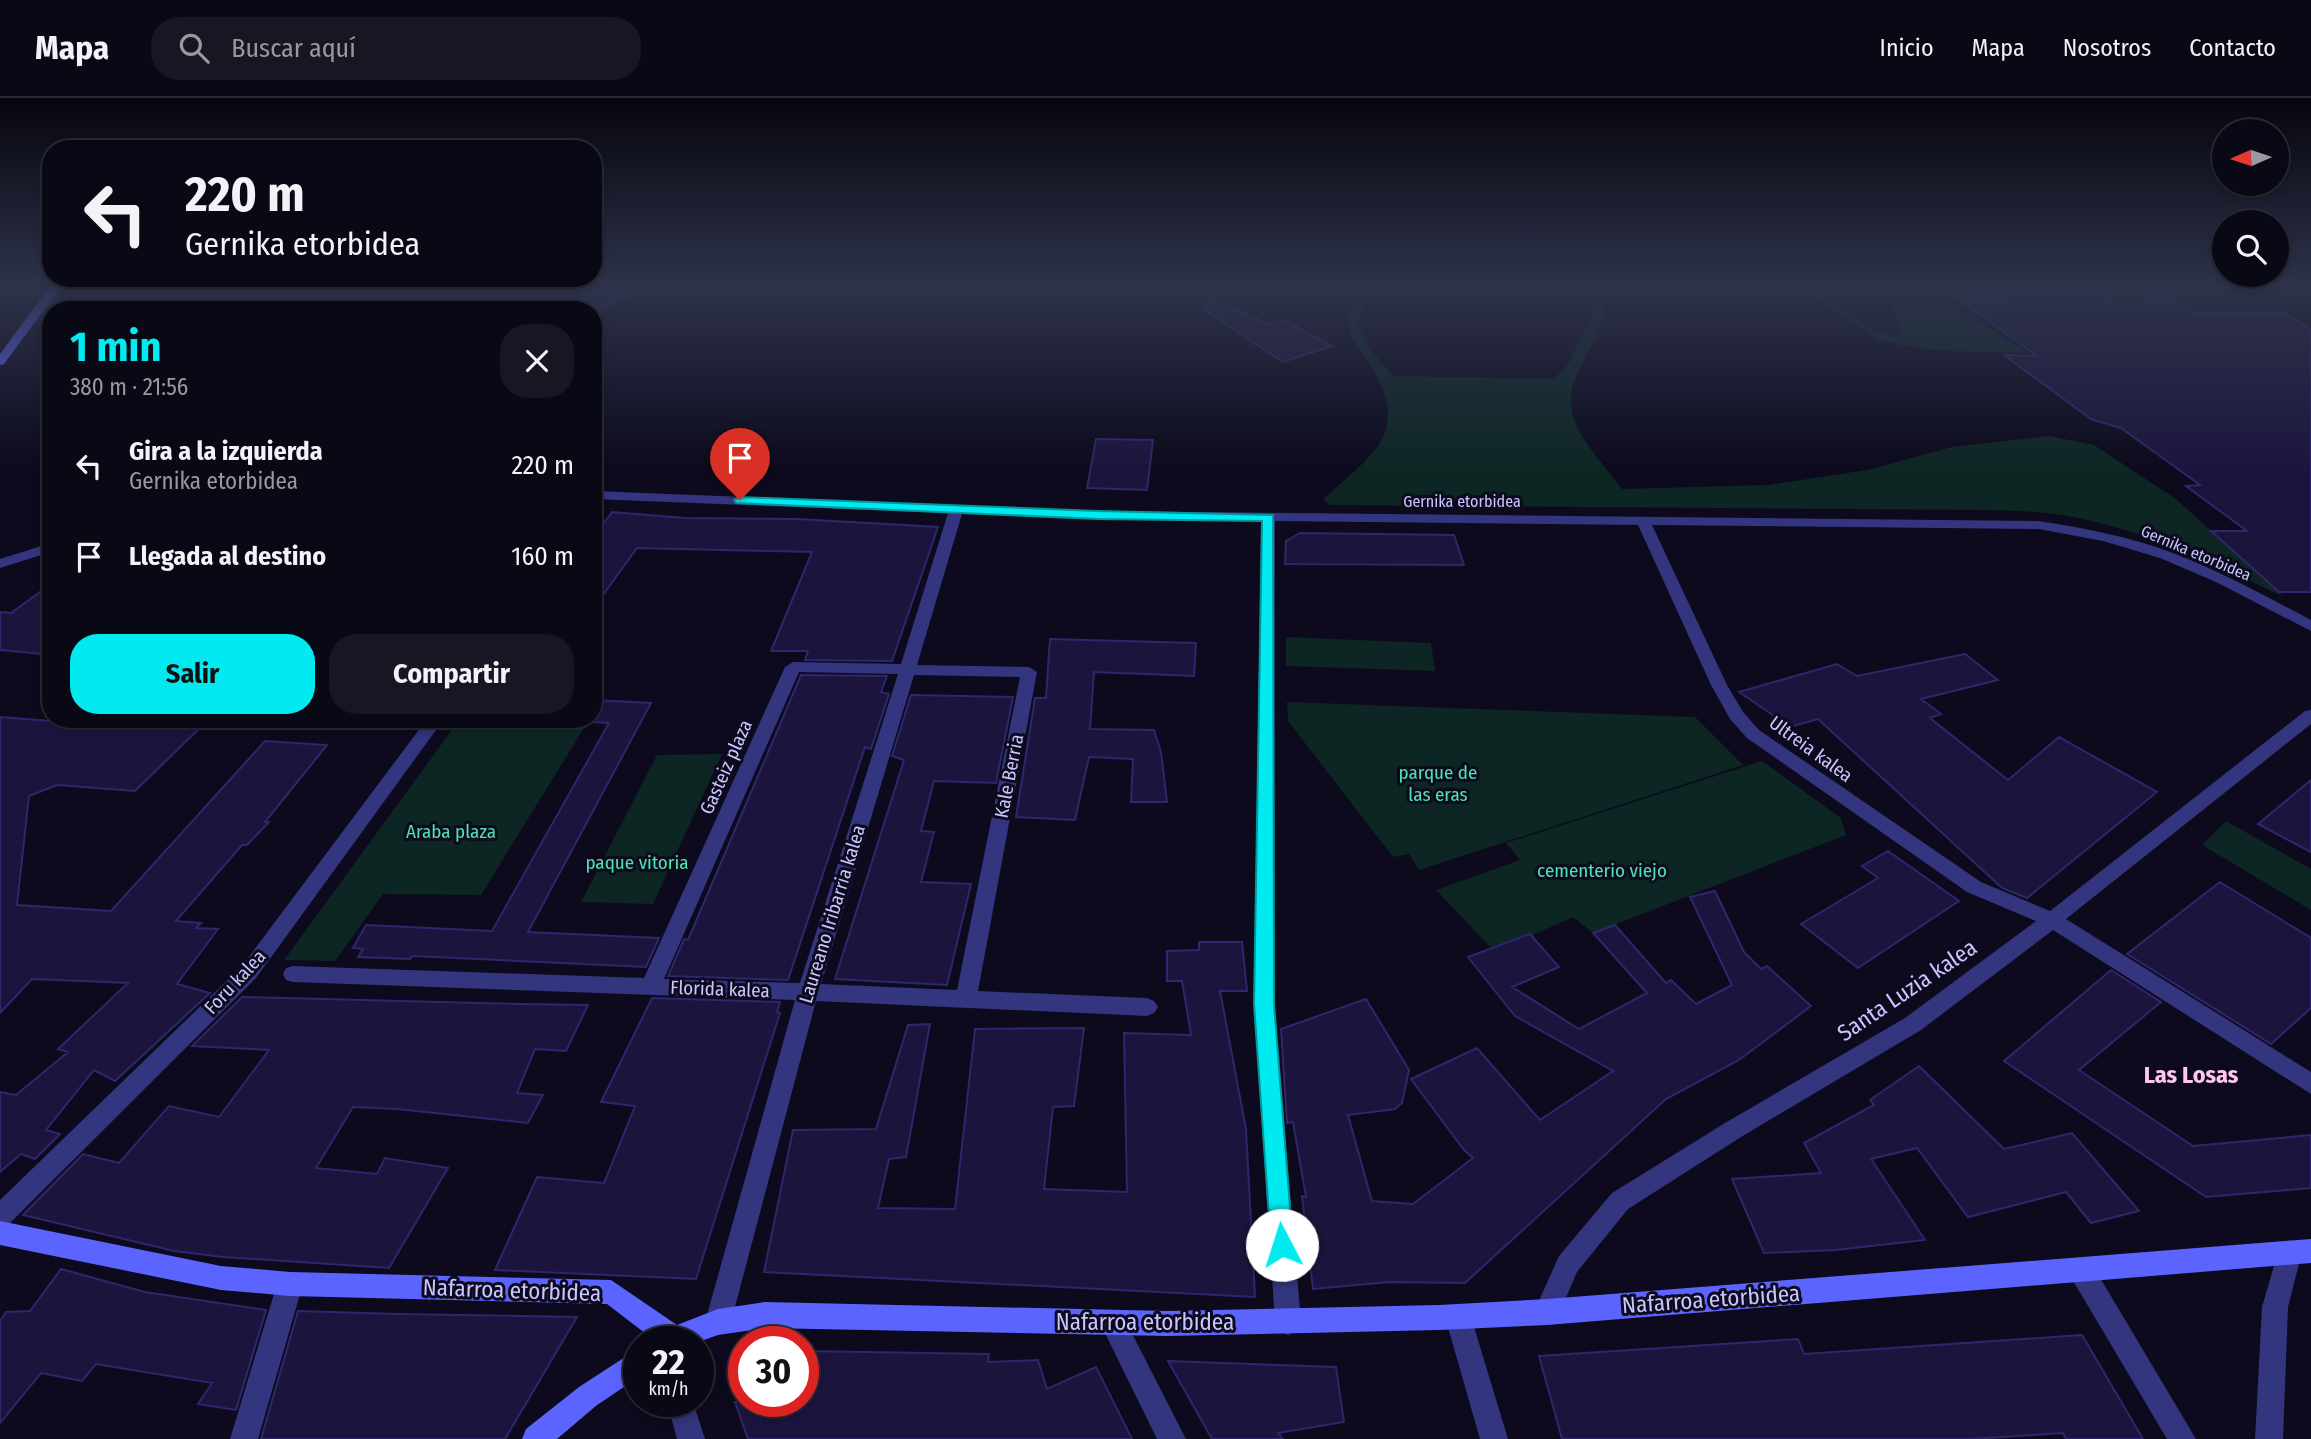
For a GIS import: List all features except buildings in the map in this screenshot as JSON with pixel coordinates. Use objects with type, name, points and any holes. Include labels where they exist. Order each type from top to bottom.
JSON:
[{"type":"main road","points":[[0,362],[11,347]]},
{"type":"main road","name":"Nafarroa etorbidea","points":[[0,1233],[221,1278],[290,1284],[611,1292],[653,1326]]},
{"type":"main road","name":"Nafarroa etorbidea","points":[[708,1326],[765,1315],[1113,1323],[1458,1317],[2300,1252]]},
{"type":"main road","points":[[536,1439],[588,1396],[623,1372]]},
{"type":"street","name":"Gernika etorbidea","points":[[602,495],[956,510],[1268,517],[1998,523],[2080,531],[2165,555],[2224,581],[2311,626]]},
{"type":"street","name":"Laureano Iribarria kalea","points":[[718,1322],[808,992],[956,510]]},
{"type":"street","points":[[1268,517],[1264,1004],[1288,1322]]},
{"type":"street","name":"Ultreia kalea","points":[[1643,520],[1719,685],[1736,715],[1754,734],[1974,887],[2052,920],[2311,1084]]},
{"type":"street","points":[[0,564],[42,550]]},
{"type":"street","name":"Gasteiz plaza","points":[[650,988],[793,667],[907,670]]},
{"type":"street","name":"Kale Berria","points":[[907,670],[1029,673],[966,999]]},
{"type":"street","name":"Santa Luzia kalea","points":[[1547,1312],[1568,1264],[1620,1201],[1733,1130],[1913,1024],[2052,920],[2311,715]]},
{"type":"street","name":"Foru kalea","points":[[0,1216],[248,972],[429,728]]},
{"type":"street","name":"Florida kalea","points":[[293,974],[1147,1007]]},
{"type":"street","points":[[2269,1439],[2275,1307],[2300,1252]]},
{"type":"street","points":[[2081,1270],[2182,1439]]},
{"type":"street","points":[[244,1439],[290,1284]]},
{"type":"street","points":[[1458,1317],[1494,1439]]},
{"type":"street","points":[[1113,1323],[1172,1439]]},
{"type":"street","points":[[684,1417],[691,1439]]},
{"type":"green space","points":[[1358,347],[1369,347],[1393,376],[1554,379],[1570,361],[1577,347],[1591,347],[1575,380],[1571,394],[1571,410],[1577,427],[1592,451],[1622,489],[1768,485],[1867,470],[1952,447],[2049,436],[2094,445],[2176,499],[2284,597],[2172,546],[2084,519],[2046,513],[1990,510],[1330,505],[1323,500],[1368,458],[1379,445],[1386,430],[1388,414],[1385,395],[1375,372]]},
{"type":"green space","points":[[1911,347],[2019,347],[2029,353],[1972,352]]},
{"type":"green space","points":[[1286,637],[1431,643],[1435,671],[1286,666]]},
{"type":"green space","name":"parque de las eras","points":[[1287,702],[1695,717],[1743,765],[1419,870],[1409,854],[1393,857],[1288,721]]},
{"type":"green space","name":"Araba plaza","points":[[453,728],[584,728],[481,895],[383,894],[335,961],[284,960]]},
{"type":"green space","name":"paque vitoria","points":[[722,754],[653,904],[581,902],[657,755]]},
{"type":"green space","name":"cementerio viejo","points":[[1762,761],[1841,818],[1846,835],[1593,933],[1573,917],[1495,952],[1436,890],[1520,860],[1506,843]]},
{"type":"green space","points":[[2226,821],[2311,869],[2311,910],[2202,845]]},
{"type":"district","name":"Las Losas","points":[[2191,1075]]},
{"type":"route","points":[[740,500],[1098,515],[1268,517],[1264,1004],[1282,1245]]}]
